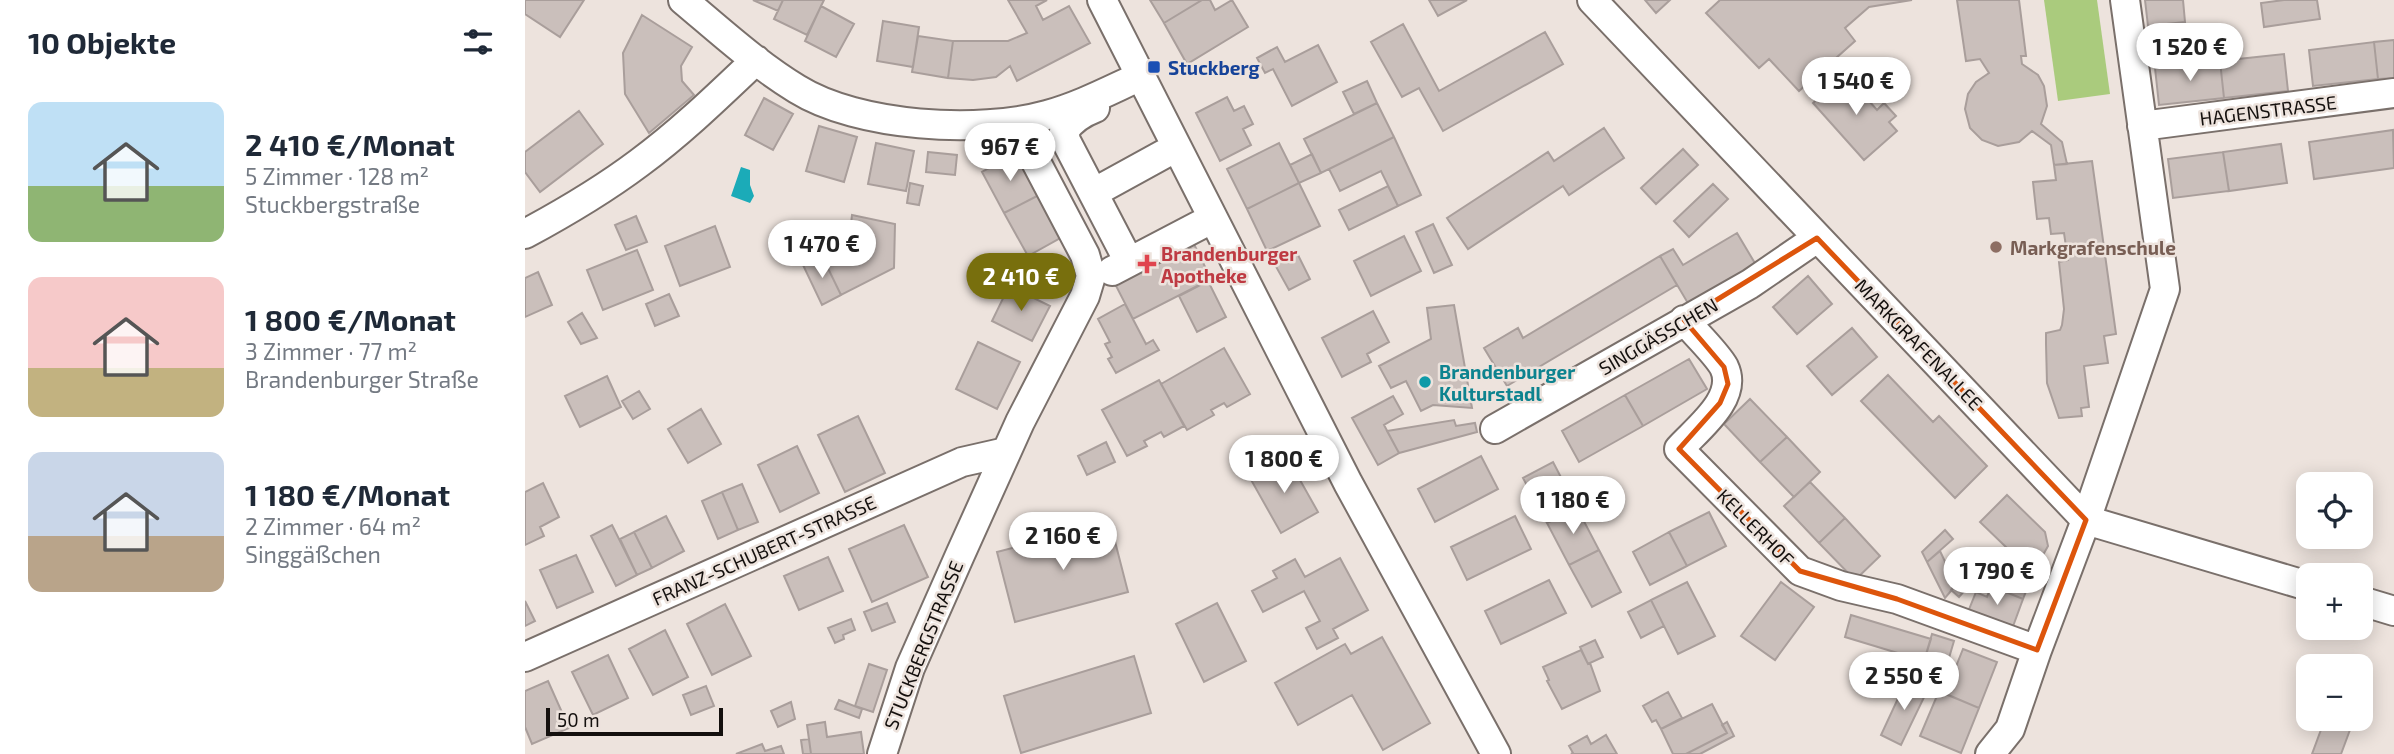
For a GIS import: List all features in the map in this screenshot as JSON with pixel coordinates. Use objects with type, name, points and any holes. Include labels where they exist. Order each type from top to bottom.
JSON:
[{"type":"street","points":[[683,0],[756,60],[799,90],[847,111],[895,121],[955,124],[1015,122],[1046,115],[1134,85]]},
{"type":"street","points":[[1103,0],[1134,85],[1496,754]]},
{"type":"street","name":"MARKGRAFENALLEE","points":[[1592,0],[2086,520],[2296,582]]},
{"type":"street","points":[[1990,754],[2010,729],[2086,520],[2165,289],[2125,0]]},
{"type":"street","points":[[525,234],[566,212],[638,164],[698,114],[756,60]]},
{"type":"street","points":[[1092,317],[1098,312],[1113,270],[1093,194],[1065,131],[1084,112],[1134,85]]},
{"type":"street","name":"HAGENSTRASSE","points":[[2142,126],[2394,93]]},
{"type":"street","name":"STUCKBERGSTRASSE","points":[[881,754],[910,668],[1006,452],[1085,296],[1091,276],[1085,256],[1015,122]]},
{"type":"street","points":[[1093,194],[1164,155]]},
{"type":"street","points":[[1113,270],[1200,225]]},
{"type":"street","name":"SINGGÄSSCHEN","points":[[1495,429],[1750,284],[1817,237]]},
{"type":"street","name":"KELLERHOF","points":[[1684,320],[1724,367],[1728,384],[1720,404],[1679,449],[1800,571],[1841,586],[1897,598],[2037,650]]},
{"type":"street","name":"FRANZ-SCHUBERT-STRASSE","points":[[525,657],[962,462],[1006,452]]},
{"type":"street","points":[[2373,605],[2394,611]]},
{"type":"highlighted area","points":[[1817,238],[2086,520],[2037,650],[1897,599],[1800,571],[1679,449],[1720,403],[1728,384],[1724,367],[1684,320]]},
{"type":"green space","points":[[2044,0],[2097,0],[2110,94],[2058,101]]},
{"type":"water","points":[[741,167],[750,170],[750,185],[754,196],[750,203],[731,196]]},
{"type":"building","points":[[525,0],[584,0],[560,37],[525,14]]},
{"type":"building","points":[[753,0],[783,0],[778,11]]},
{"type":"building","points":[[783,0],[824,0],[807,35],[774,19]]},
{"type":"building","points":[[1008,0],[1047,0],[1036,6],[1043,20],[1069,6],[1090,43],[1017,81],[1010,66],[996,77],[973,80],[948,78],[953,41],[1008,41],[1027,33]]},
{"type":"building","points":[[1150,0],[1202,0],[1164,23]]},
{"type":"building","points":[[1202,0],[1210,0],[1215,10],[1232,0],[1248,27],[1187,64],[1164,23]]},
{"type":"building","points":[[1429,0],[1467,0],[1438,16]]},
{"type":"building","points":[[1645,0],[1670,0],[1656,13]]},
{"type":"building","points":[[1720,0],[1912,0],[1869,7],[1845,28],[1855,41],[1799,91],[1769,59],[1759,68],[1706,13]]},
{"type":"building","points":[[1957,0],[2019,0],[2026,56],[2021,56],[2022,64],[2038,75],[2044,86],[2047,106],[2041,124],[2062,142],[2067,164],[2054,165],[2051,145],[2032,131],[2019,142],[1998,146],[1982,140],[1970,128],[1965,109],[1968,94],[1976,82],[1989,73],[1980,59],[1966,61]]},
{"type":"building","points":[[2145,0],[2183,0],[2185,22],[2148,26]]},
{"type":"building","points":[[2317,0],[2320,19],[2264,27],[2261,3]]},
{"type":"building","points":[[821,6],[854,24],[836,57],[805,41]]},
{"type":"building","points":[[642,15],[692,47],[681,66],[682,81],[694,95],[649,133],[625,94],[623,53]]},
{"type":"building","points":[[883,21],[919,27],[913,67],[877,61]]},
{"type":"building","points":[[1403,24],[1439,91],[1545,32],[1563,64],[1443,131],[1419,88],[1402,97],[1371,42]]},
{"type":"building","points":[[918,36],[953,41],[948,78],[912,72]]},
{"type":"building","points":[[2394,40],[2394,78],[2378,79],[2374,42]]},
{"type":"building","points":[[2374,42],[2378,79],[2313,86],[2309,50]]},
{"type":"building","points":[[1318,45],[1337,82],[1292,106],[1273,69],[1265,73],[1257,58],[1277,47],[1285,62]]},
{"type":"building","points":[[2284,54],[2288,91],[2224,98],[2220,61]]},
{"type":"building","points":[[2220,61],[2224,98],[2159,105],[2155,68]]},
{"type":"building","points":[[1845,74],[1877,110],[1884,103],[1896,116],[1889,122],[1897,131],[1864,160],[1813,103]]},
{"type":"building","points":[[1367,81],[1377,103],[1354,114],[1343,92]]},
{"type":"building","points":[[1227,97],[1234,111],[1244,106],[1253,124],[1243,129],[1251,145],[1220,161],[1196,113]]},
{"type":"building","points":[[764,98],[793,114],[773,150],[745,135]]},
{"type":"building","points":[[1377,103],[1394,137],[1321,173],[1304,139]]},
{"type":"building","points":[[579,111],[603,144],[540,192],[525,172],[525,152]]},
{"type":"building","points":[[819,126],[857,137],[844,182],[806,171]]},
{"type":"building","points":[[1604,128],[1624,158],[1569,195],[1563,186],[1468,249],[1447,218],[1548,152],[1554,161]]},
{"type":"building","points":[[2393,130],[2394,168],[2314,179],[2309,142]]},
{"type":"building","points":[[1394,137],[1421,195],[1398,206],[1381,171],[1340,191],[1329,169]]},
{"type":"building","points":[[876,143],[914,151],[906,191],[868,184]]},
{"type":"building","points":[[1279,143],[1299,183],[1247,209],[1227,169]]},
{"type":"building","points":[[2281,144],[2287,183],[2229,191],[2223,152]]},
{"type":"building","points":[[1683,149],[1698,165],[1656,204],[1641,188]]},
{"type":"building","points":[[928,152],[957,155],[955,175],[926,172]]},
{"type":"building","points":[[2223,152],[2229,191],[2173,198],[2168,159]]},
{"type":"building","points":[[1016,153],[1039,195],[1004,213],[982,172]]},
{"type":"building","points":[[1312,154],[1321,173],[1299,183],[1290,165]]},
{"type":"building","points":[[2092,161],[2116,334],[2104,336],[2108,363],[2084,366],[2089,407],[2081,408],[2082,416],[2059,418],[2047,383],[2046,333],[2060,330],[2062,325],[2064,309],[2059,262],[2068,260],[2064,233],[2051,234],[2049,218],[2037,219],[2033,182],[2056,180],[2054,165]]},
{"type":"building","points":[[910,183],[923,186],[919,205],[907,203]]},
{"type":"building","points":[[1299,183],[1320,226],[1267,251],[1247,209]]},
{"type":"building","points":[[1713,184],[1728,199],[1689,237],[1674,221]]},
{"type":"building","points":[[1388,186],[1398,206],[1349,230],[1339,210]]},
{"type":"building","points":[[1039,195],[1062,237],[1028,256],[1004,213]]},
{"type":"building","points":[[852,215],[895,224],[894,268],[841,295],[822,256],[849,242]]},
{"type":"building","points":[[636,216],[647,242],[626,250],[615,225]]},
{"type":"building","points":[[1433,224],[1452,265],[1434,273],[1416,232]]},
{"type":"building","points":[[715,226],[730,267],[680,286],[665,246]]},
{"type":"building","points":[[1737,233],[1756,265],[1689,305],[1660,256],[1673,249],[1683,265]]},
{"type":"building","points":[[1404,236],[1421,271],[1371,296],[1354,261]]},
{"type":"building","points":[[1191,238],[1211,279],[1133,319],[1112,278]]},
{"type":"building","points":[[637,250],[653,290],[603,310],[587,270]]},
{"type":"building","points":[[1296,251],[1310,279],[1289,290],[1274,263]]},
{"type":"building","points":[[822,256],[841,295],[822,305],[803,265]]},
{"type":"building","points":[[1660,256],[1677,285],[1507,386],[1484,348],[1518,328],[1523,338]]},
{"type":"building","points":[[538,272],[552,305],[525,317],[525,278]]},
{"type":"building","points":[[1808,276],[1832,304],[1797,334],[1773,307]]},
{"type":"building","points":[[1208,281],[1226,317],[1197,332],[1179,296]]},
{"type":"building","points":[[1009,286],[1050,306],[1032,341],[992,321]]},
{"type":"building","points":[[669,294],[679,316],[655,326],[646,304]]},
{"type":"building","points":[[1125,304],[1146,344],[1153,340],[1159,350],[1116,373],[1108,359],[1112,357],[1105,344],[1110,342],[1098,319]]},
{"type":"building","points":[[1454,305],[1472,408],[1433,405],[1421,411],[1406,381],[1391,388],[1379,366],[1431,339],[1427,308]]},
{"type":"building","points":[[1373,311],[1389,342],[1367,354],[1371,362],[1342,377],[1322,338]]},
{"type":"building","points":[[582,313],[597,338],[581,344],[568,322]]},
{"type":"building","points":[[1852,328],[1877,357],[1832,395],[1807,366]]},
{"type":"building","points":[[978,342],[1020,362],[997,409],[956,389]]},
{"type":"building","points":[[1224,348],[1250,394],[1227,407],[1224,403],[1211,410],[1214,415],[1187,430],[1161,384]]},
{"type":"building","points":[[1689,359],[1707,389],[1643,426],[1625,395]]},
{"type":"building","points":[[1888,375],[1933,422],[1939,416],[1987,466],[1955,498],[1861,401]]},
{"type":"building","points":[[607,376],[621,407],[580,427],[565,396]]},
{"type":"building","points":[[1159,380],[1184,426],[1164,437],[1161,432],[1144,441],[1147,446],[1127,456],[1102,410]]},
{"type":"building","points":[[639,391],[650,409],[633,419],[622,401]]},
{"type":"building","points":[[1625,395],[1643,426],[1579,462],[1562,431]]},
{"type":"building","points":[[1393,396],[1403,414],[1384,425],[1399,453],[1378,465],[1352,418]]},
{"type":"building","points":[[1750,399],[1787,437],[1760,462],[1724,424]]},
{"type":"building","points":[[701,409],[721,444],[688,463],[668,429]]},
{"type":"building","points":[[858,416],[885,473],[845,492],[818,435]]},
{"type":"building","points":[[1454,420],[1456,426],[1475,423],[1477,432],[1399,453],[1387,431]]},
{"type":"building","points":[[1787,437],[1820,472],[1794,497],[1760,462]]},
{"type":"building","points":[[1106,442],[1115,462],[1087,475],[1078,456]]},
{"type":"building","points":[[797,446],[819,493],[780,512],[758,465]]},
{"type":"building","points":[[1481,456],[1498,489],[1435,522],[1418,489]]},
{"type":"building","points":[[1287,457],[1318,512],[1281,533],[1250,478]]},
{"type":"building","points":[[1553,462],[1577,508],[1547,523],[1523,478]]},
{"type":"building","points":[[1810,482],[1845,518],[1819,543],[1784,506]]},
{"type":"building","points":[[543,483],[559,517],[540,527],[544,536],[525,545],[525,492]]},
{"type":"building","points":[[742,484],[758,522],[738,530],[722,492]]},
{"type":"building","points":[[722,492],[738,530],[718,539],[702,501]]},
{"type":"building","points":[[2007,495],[2045,532],[2048,546],[2034,571],[2003,558],[2008,549],[1980,522]]},
{"type":"building","points":[[1577,508],[1599,550],[1569,565],[1547,523]]},
{"type":"building","points":[[1709,512],[1726,546],[1687,566],[1669,532]]},
{"type":"building","points":[[666,516],[684,551],[652,568],[634,532]]},
{"type":"building","points":[[1515,516],[1531,549],[1467,580],[1451,547]]},
{"type":"building","points":[[1845,518],[1880,556],[1855,580],[1819,543]]},
{"type":"building","points":[[1110,522],[1128,592],[1015,622],[997,552]]},
{"type":"building","points":[[612,525],[637,575],[616,586],[591,536]]},
{"type":"building","points":[[904,525],[928,577],[872,602],[849,549]]},
{"type":"building","points":[[1945,530],[1953,539],[1927,562],[1922,552]]},
{"type":"building","points":[[634,532],[652,568],[637,575],[620,539]]},
{"type":"building","points":[[1669,532],[1687,566],[1650,585],[1633,552]]},
{"type":"building","points":[[1599,550],[1621,592],[1592,607],[1569,565]]},
{"type":"building","points":[[1940,551],[1956,585],[1945,598],[1927,562]]},
{"type":"building","points":[[576,555],[593,592],[557,608],[540,570]]},
{"type":"building","points":[[828,557],[843,591],[799,610],[784,576]]},
{"type":"building","points":[[1340,558],[1368,610],[1333,629],[1338,638],[1317,649],[1306,628],[1320,621],[1304,591],[1263,612],[1252,591],[1277,578],[1273,571],[1295,559],[1305,577]]},
{"type":"building","points":[[2003,558],[2034,571],[2023,599],[1991,586]]},
{"type":"building","points":[[1963,576],[1971,583],[1959,597],[1951,590]]},
{"type":"building","points":[[1549,580],[1566,613],[1501,644],[1485,611]]},
{"type":"building","points":[[1687,582],[1715,636],[1678,654],[1651,600]]},
{"type":"building","points":[[1781,582],[1814,607],[1775,660],[1741,636]]},
{"type":"building","points":[[1991,586],[2023,599],[2012,629],[1968,612],[1976,592],[1987,597]]},
{"type":"building","points":[[1651,600],[1664,626],[1641,638],[1628,612]]},
{"type":"building","points":[[525,601],[535,621],[525,626]]},
{"type":"building","points":[[887,603],[895,622],[872,631],[864,612]]},
{"type":"building","points":[[1217,603],[1246,661],[1204,682],[1176,624]]},
{"type":"building","points":[[725,604],[751,656],[712,675],[687,624]]},
{"type":"building","points":[[1851,615],[1931,639],[1924,661],[1845,637]]},
{"type":"building","points":[[851,619],[855,630],[843,635],[844,639],[835,643],[828,628]]},
{"type":"building","points":[[665,630],[688,677],[653,695],[629,649]]},
{"type":"building","points":[[1932,634],[1954,641],[1946,668],[1924,661]]},
{"type":"building","points":[[1382,637],[1430,723],[1383,750],[1352,695],[1298,725],[1275,683],[1345,644],[1351,654]]},
{"type":"building","points":[[1595,640],[1603,657],[1588,664],[1580,647]]},
{"type":"building","points":[[1963,649],[1997,662],[1979,708],[1945,694]]},
{"type":"building","points":[[1581,650],[1588,664],[1590,663],[1600,691],[1562,709],[1547,681],[1549,680],[1543,667]]},
{"type":"building","points":[[608,655],[628,698],[593,715],[572,672]]},
{"type":"building","points":[[1134,656],[1151,713],[1021,753],[1004,696]]},
{"type":"building","points":[[869,664],[887,670],[873,712],[855,706]]},
{"type":"building","points":[[1907,679],[1928,689],[1901,745],[1881,735]]},
{"type":"building","points":[[548,681],[569,728],[532,744],[525,727],[525,691]]},
{"type":"building","points":[[706,686],[714,706],[691,715],[683,695]]},
{"type":"building","points":[[1939,691],[1979,708],[1961,753],[1920,736]]},
{"type":"building","points":[[1668,692],[1682,718],[1661,729],[1656,720],[1652,722],[1643,706]]},
{"type":"building","points":[[839,700],[862,709],[859,718],[835,709]]},
{"type":"building","points":[[791,702],[795,719],[778,727],[771,711]]},
{"type":"building","points":[[1712,704],[1727,733],[1686,754],[1673,754],[1661,729]]},
{"type":"building","points":[[825,722],[827,737],[861,732],[864,754],[811,754],[807,725]]},
{"type":"building","points":[[1727,722],[1734,736],[1700,754],[1686,754],[1727,733],[1722,725]]},
{"type":"building","points":[[2321,731],[2350,731],[2341,754],[2312,754]]},
{"type":"building","points":[[1606,735],[1617,754],[1571,754],[1573,753],[1569,746],[1587,736],[1591,744]]},
{"type":"building","points":[[809,739],[811,754],[803,754],[801,740]]},
{"type":"building","points":[[762,744],[765,751],[781,746],[784,754],[736,754]]},
{"type":"place","name":"Stuckberg","points":[[1154,67]]},
{"type":"place","name":"Markgrafenschule","points":[[1996,247]]},
{"type":"place","name":"Brandenburger Apotheke","points":[[1147,264]]},
{"type":"place","name":"Brandenburger Kulturstadl","points":[[1425,382]]}]
